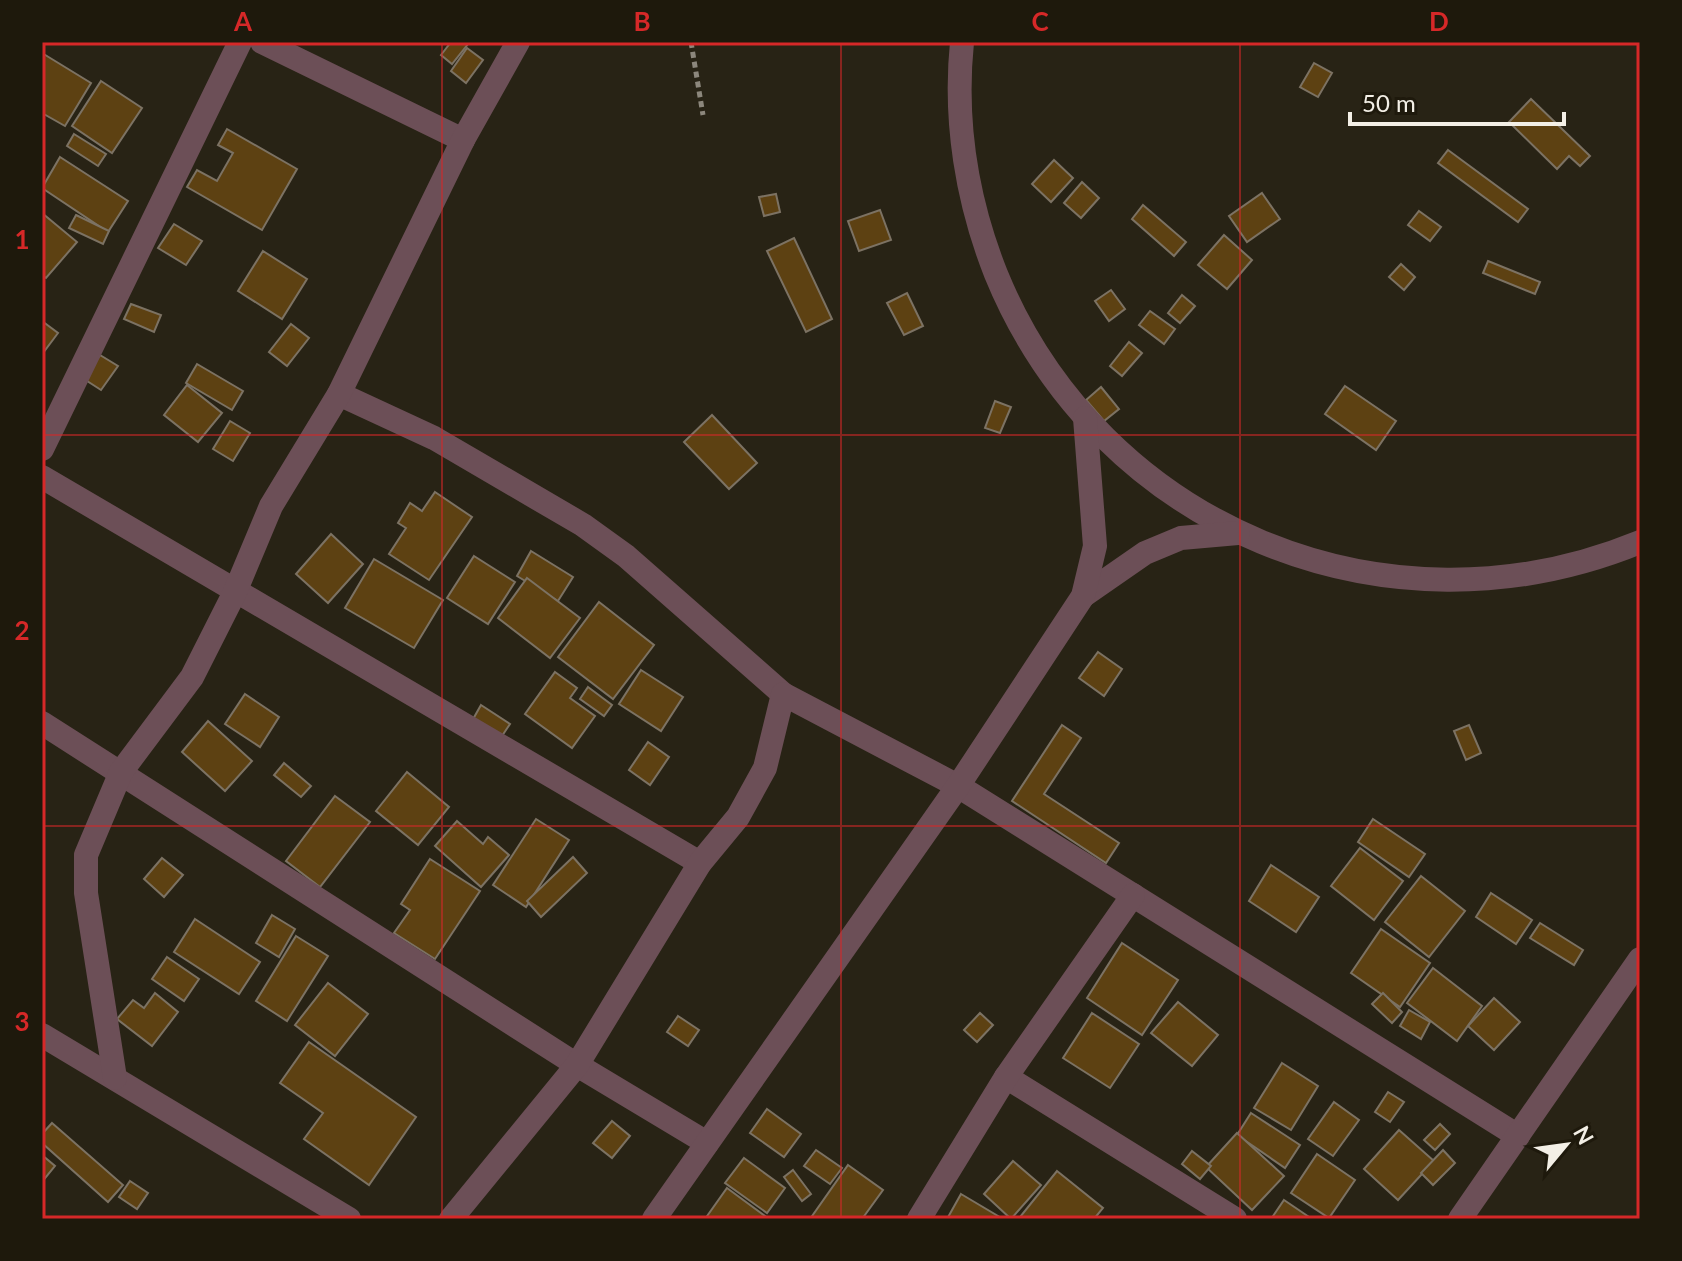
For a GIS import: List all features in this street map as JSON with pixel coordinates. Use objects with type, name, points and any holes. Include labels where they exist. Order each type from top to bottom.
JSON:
[{"type":"street","points":[[42,449],[240,42]]},
{"type":"street","points":[[262,42],[463,140]]},
{"type":"street","points":[[115,1078],[86,893],[86,855],[121,772],[192,677],[235,592],[271,506],[339,394],[463,140],[518,42]]},
{"type":"street","points":[[962,42],[960,112],[964,160],[988,253],[1006,297],[1055,380],[1085,418],[1156,483],[1238,533],[1328,566],[1375,576],[1423,581],[1518,577],[1565,568],[1640,542]]},
{"type":"street","points":[[339,394],[434,438],[583,525],[626,556],[783,694],[958,786],[1518,1136]]},
{"type":"street","points":[[654,1219],[958,786],[1083,596],[1095,546],[1085,418]]},
{"type":"street","points":[[42,477],[700,863]]},
{"type":"street","points":[[1083,596],[1145,553],[1181,538],[1238,533]]},
{"type":"street","points":[[451,1219],[577,1065],[700,863],[738,817],[765,768],[783,694]]},
{"type":"street","points":[[42,723],[577,1065],[707,1143]]},
{"type":"street","points":[[919,1219],[1006,1077],[1133,895]]},
{"type":"street","points":[[1460,1219],[1640,959]]},
{"type":"street","points":[[42,1035],[349,1219]]},
{"type":"street","points":[[1006,1077],[1235,1219]]},
{"type":"path","points":[[691,42],[703,115]]},
{"type":"building","points":[[451,42],[468,44],[452,64],[441,55]]},
{"type":"building","points":[[467,48],[483,60],[466,83],[451,71]]},
{"type":"building","points":[[42,53],[91,83],[65,126],[42,113]]},
{"type":"building","points":[[1314,63],[1332,73],[1318,97],[1300,87]]},
{"type":"building","points":[[101,81],[142,108],[112,153],[72,126]]},
{"type":"building","points":[[1531,99],[1590,156],[1580,166],[1569,156],[1557,169],[1509,122]]},
{"type":"building","points":[[227,129],[297,169],[262,230],[187,187],[197,170],[217,181],[233,153],[218,145]]},
{"type":"building","points":[[74,134],[106,154],[98,166],[67,146]]},
{"type":"building","points":[[1448,150],[1528,209],[1518,222],[1438,163]]},
{"type":"building","points":[[60,157],[128,201],[108,232],[42,188]]},
{"type":"building","points":[[1054,160],[1073,178],[1051,202],[1032,184]]},
{"type":"building","points":[[1082,182],[1099,198],[1081,218],[1064,203]]},
{"type":"building","points":[[1262,193],[1280,219],[1247,242],[1229,216]]},
{"type":"building","points":[[776,194],[780,212],[764,216],[759,197]]},
{"type":"building","points":[[1143,205],[1186,242],[1174,256],[1132,219]]},
{"type":"building","points":[[880,210],[891,240],[859,251],[848,221]]},
{"type":"building","points":[[1419,211],[1441,227],[1430,241],[1408,225]]},
{"type":"building","points":[[42,213],[77,242],[46,278],[42,275]]},
{"type":"building","points":[[76,215],[109,231],[103,244],[69,228]]},
{"type":"building","points":[[174,224],[202,241],[186,265],[158,248]]},
{"type":"building","points":[[1224,235],[1252,260],[1227,289],[1198,265]]},
{"type":"building","points":[[794,238],[832,319],[806,332],[767,251]]},
{"type":"building","points":[[263,251],[307,279],[282,319],[238,291]]},
{"type":"building","points":[[1488,261],[1540,282],[1535,294],[1483,273]]},
{"type":"building","points":[[1401,264],[1415,277],[1404,290],[1389,277]]},
{"type":"building","points":[[1111,290],[1125,309],[1109,321],[1095,301]]},
{"type":"building","points":[[907,293],[923,326],[904,335],[887,303]]},
{"type":"building","points":[[1182,295],[1195,306],[1180,323],[1168,313]]},
{"type":"building","points":[[131,304],[161,315],[154,332],[124,319]]},
{"type":"building","points":[[1150,311],[1175,329],[1164,344],[1139,325]]},
{"type":"building","points":[[42,321],[58,333],[43,353],[42,353]]},
{"type":"building","points":[[291,324],[309,338],[287,366],[269,352]]},
{"type":"building","points":[[1129,342],[1142,353],[1122,376],[1110,366]]},
{"type":"building","points":[[100,355],[118,366],[101,390],[84,379]]},
{"type":"building","points":[[197,364],[243,391],[232,410],[186,383]]},
{"type":"building","points":[[187,385],[222,413],[198,442],[164,415]]},
{"type":"building","points":[[1345,386],[1396,421],[1376,450],[1325,414]]},
{"type":"building","points":[[1101,387],[1119,409],[1104,421],[1086,400]]},
{"type":"building","points":[[995,401],[1011,407],[1000,433],[985,428]]},
{"type":"building","points":[[712,415],[757,463],[729,489],[684,442]]},
{"type":"building","points":[[230,421],[250,433],[233,461],[213,449]]},
{"type":"building","points":[[435,492],[472,517],[429,580],[389,554],[406,528],[398,523],[410,503],[422,511]]},
{"type":"building","points":[[331,534],[363,564],[328,603],[296,574]]},
{"type":"building","points":[[531,551],[573,577],[558,601],[517,576]]},
{"type":"building","points":[[474,556],[515,582],[488,624],[447,598]]},
{"type":"building","points":[[374,559],[443,600],[414,648],[345,608]]},
{"type":"building","points":[[527,578],[580,618],[550,658],[498,618]]},
{"type":"building","points":[[599,602],[654,645],[613,699],[558,657]]},
{"type":"building","points":[[1098,652],[1122,669],[1104,696],[1079,678]]},
{"type":"building","points":[[641,670],[683,697],[661,731],[619,704]]},
{"type":"building","points":[[555,672],[577,688],[570,698],[595,716],[572,748],[525,714]]},
{"type":"building","points":[[588,687],[612,705],[604,716],[580,699]]},
{"type":"building","points":[[245,694],[279,717],[260,747],[225,724]]},
{"type":"building","points":[[481,705],[510,724],[500,739],[472,721]]},
{"type":"building","points":[[208,721],[252,761],[225,791],[182,752]]},
{"type":"building","points":[[1062,725],[1081,738],[1044,794],[1119,843],[1106,863],[1012,801]]},
{"type":"building","points":[[1469,725],[1481,753],[1466,760],[1454,731]]},
{"type":"building","points":[[648,742],[669,757],[650,785],[629,770]]},
{"type":"building","points":[[284,763],[311,786],[301,797],[274,775]]},
{"type":"building","points":[[407,772],[449,807],[418,845],[376,811]]},
{"type":"building","points":[[335,796],[370,822],[320,887],[286,861]]},
{"type":"building","points":[[536,819],[569,840],[526,907],[493,885]]},
{"type":"building","points":[[1373,819],[1425,854],[1409,877],[1358,842]]},
{"type":"building","points":[[457,821],[483,844],[488,837],[509,855],[481,887],[435,846]]},
{"type":"building","points":[[1360,848],[1403,881],[1374,920],[1331,886]]},
{"type":"building","points":[[573,857],[587,873],[541,917],[527,901]]},
{"type":"building","points":[[162,858],[183,875],[164,897],[144,879]]},
{"type":"building","points":[[430,859],[480,891],[435,959],[394,933],[410,910],[401,904]]},
{"type":"building","points":[[1271,865],[1319,897],[1296,932],[1249,901]]},
{"type":"building","points":[[1421,876],[1465,911],[1429,957],[1385,922]]},
{"type":"building","points":[[1491,893],[1532,920],[1516,944],[1476,917]]},
{"type":"building","points":[[272,915],[295,929],[279,957],[256,943]]},
{"type":"building","points":[[195,919],[260,962],[239,994],[174,952]]},
{"type":"building","points":[[1540,923],[1583,950],[1574,965],[1530,938]]},
{"type":"building","points":[[1381,929],[1430,963],[1400,1007],[1351,973]]},
{"type":"building","points":[[296,936],[328,956],[287,1021],[256,1001]]},
{"type":"building","points":[[1122,943],[1178,980],[1142,1035],[1087,998]]},
{"type":"building","points":[[167,957],[199,979],[184,1001],[152,979]]},
{"type":"building","points":[[1433,968],[1482,1006],[1457,1041],[1407,1003]]},
{"type":"building","points":[[328,983],[368,1014],[335,1056],[295,1025]]},
{"type":"building","points":[[155,993],[178,1012],[152,1046],[117,1019],[133,1000],[144,1008]]},
{"type":"building","points":[[1383,993],[1402,1012],[1392,1023],[1372,1004]]},
{"type":"building","points":[[1494,998],[1520,1022],[1494,1050],[1468,1026]]},
{"type":"building","points":[[1178,1002],[1218,1035],[1192,1066],[1151,1033]]},
{"type":"building","points":[[1409,1010],[1430,1022],[1421,1039],[1400,1026]]},
{"type":"building","points":[[980,1013],[993,1025],[977,1042],[964,1030]]},
{"type":"building","points":[[1092,1013],[1139,1044],[1110,1088],[1063,1058]]},
{"type":"building","points":[[678,1016],[699,1030],[688,1046],[667,1032]]},
{"type":"building","points":[[309,1042],[416,1117],[369,1185],[304,1139],[323,1113],[280,1083]]},
{"type":"building","points":[[1282,1063],[1318,1086],[1291,1130],[1254,1108]]},
{"type":"building","points":[[1388,1092],[1404,1102],[1390,1122],[1375,1112]]},
{"type":"building","points":[[1334,1102],[1359,1120],[1333,1156],[1308,1139]]},
{"type":"building","points":[[767,1109],[801,1134],[784,1157],[750,1133]]},
{"type":"building","points":[[1251,1113],[1300,1145],[1285,1168],[1237,1135]]},
{"type":"building","points":[[612,1121],[630,1136],[612,1158],[593,1143]]},
{"type":"building","points":[[52,1123],[123,1185],[108,1202],[42,1143],[42,1134]]},
{"type":"building","points":[[1440,1124],[1450,1134],[1435,1150],[1424,1140]]},
{"type":"building","points":[[1399,1130],[1434,1161],[1398,1200],[1364,1169]]},
{"type":"building","points":[[1237,1133],[1284,1176],[1252,1210],[1206,1167]]},
{"type":"building","points":[[816,1150],[842,1168],[830,1184],[804,1166]]},
{"type":"building","points":[[1443,1150],[1455,1163],[1433,1185],[1421,1173]]},
{"type":"building","points":[[1192,1151],[1211,1166],[1200,1179],[1182,1164]]},
{"type":"building","points":[[1317,1154],[1355,1180],[1329,1218],[1291,1193]]},
{"type":"building","points":[[42,1155],[55,1166],[42,1182]]},
{"type":"building","points":[[744,1158],[785,1188],[767,1213],[725,1183]]},
{"type":"building","points":[[1013,1161],[1041,1185],[1011,1219],[984,1194]]},
{"type":"building","points":[[848,1165],[883,1190],[862,1219],[810,1219]]},
{"type":"building","points":[[793,1170],[811,1194],[802,1201],[784,1177]]},
{"type":"building","points":[[1057,1171],[1103,1208],[1094,1219],[1020,1217]]},
{"type":"building","points":[[130,1181],[148,1193],[137,1209],[119,1197]]},
{"type":"building","points":[[727,1188],[769,1219],[705,1219]]},
{"type":"building","points":[[961,1194],[1003,1219],[947,1219]]},
{"type":"building","points":[[1284,1200],[1312,1219],[1271,1219]]}]
